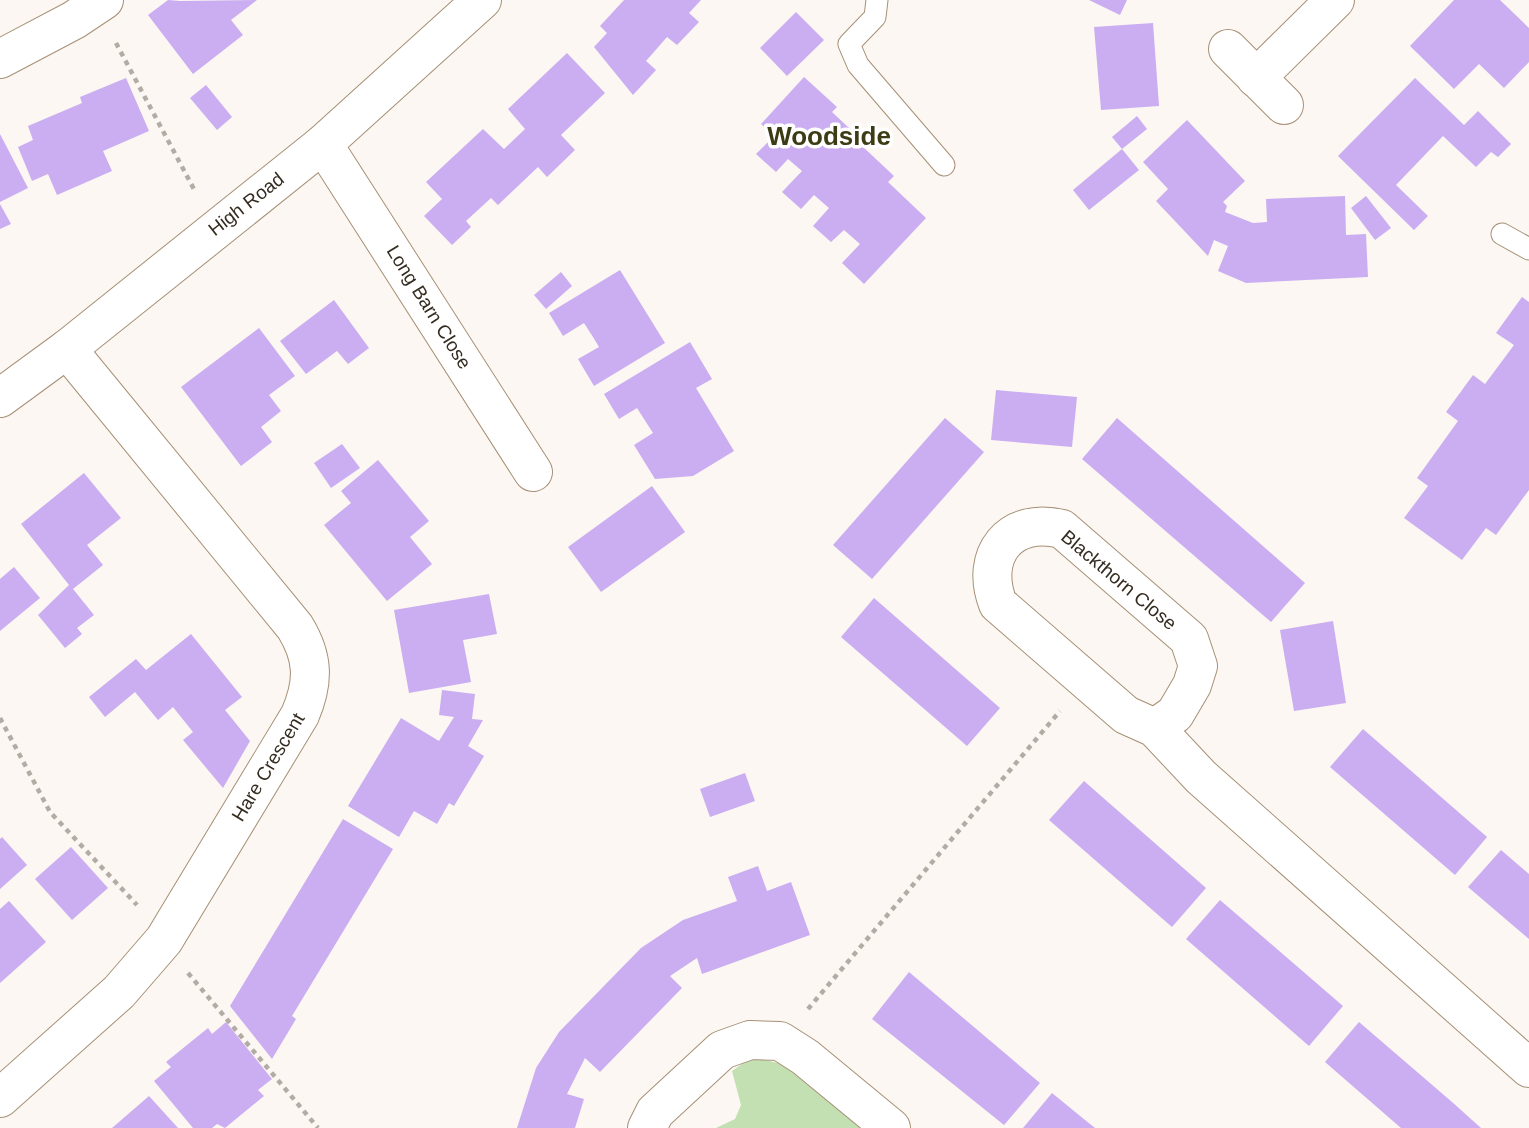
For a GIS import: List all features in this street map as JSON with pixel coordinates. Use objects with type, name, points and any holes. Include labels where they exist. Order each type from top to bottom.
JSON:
[{"type":"street","name":"High Road","points":[[0,398],[67,348],[323,144],[482,0]]},
{"type":"street","points":[[1256,78],[1335,0]]},
{"type":"street","points":[[0,59],[100,3]]},
{"type":"street","points":[[1228,49],[1284,105]]},
{"type":"street","name":"Long Barn Close","points":[[323,144],[533,472]]},
{"type":"street","name":"Hare Crescent","points":[[0,1098],[120,992],[164,940],[300,715],[309,695],[309,653],[295,627],[67,348]]},
{"type":"street","name":"Blackthorn Close","points":[[1155,728],[1175,714],[1192,685],[1198,666],[1189,639],[1062,529],[1047,525],[1027,527],[1014,534],[999,551],[991,567],[990,584],[998,604],[1126,715],[1155,728],[1200,777],[1529,1068]]},
{"type":"street","points":[[647,1128],[655,1112],[722,1051],[750,1040],[780,1041],[805,1057],[891,1128]]},
{"type":"lane","points":[[877,0],[875,17],[849,44],[858,65],[944,165]]},
{"type":"lane","points":[[1502,234],[1529,249]]},
{"type":"path","points":[[100,3],[193,190],[222,223]]},
{"type":"path","points":[[780,1041],[1086,680]]},
{"type":"path","points":[[0,718],[50,812],[150,919],[181,965],[318,1128]]},
{"type":"green space","points":[[752,1057],[782,1064],[861,1128],[716,1128],[735,1119],[741,1105],[732,1071]]},
{"type":"building","points":[[168,0],[257,0],[231,20],[243,35],[193,74],[148,15]]},
{"type":"building","points":[[624,0],[701,0],[689,13],[699,22],[677,45],[667,37],[646,61],[656,70],[633,95],[594,47],[607,33],[600,26]]},
{"type":"building","points":[[1089,0],[1127,0],[1120,15]]},
{"type":"building","points":[[1454,0],[1500,0],[1529,28],[1529,62],[1504,88],[1479,64],[1454,89],[1410,46]]},
{"type":"building","points":[[796,12],[824,40],[787,76],[760,48]]},
{"type":"building","points":[[1153,23],[1159,106],[1101,110],[1094,27]]},
{"type":"building","points":[[567,53],[605,93],[561,135],[575,150],[547,177],[538,167],[498,205],[491,198],[466,221],[471,227],[452,245],[424,216],[442,199],[426,182],[483,129],[504,149],[525,129],[508,109]]},
{"type":"building","points":[[804,77],[837,107],[832,112],[864,142],[861,145],[894,176],[888,182],[926,218],[864,284],[842,263],[860,244],[844,230],[831,242],[813,226],[829,208],[814,195],[801,209],[782,192],[802,171],[788,159],[776,172],[756,154],[774,136],[761,124]]},
{"type":"building","points":[[126,78],[149,131],[103,151],[112,171],[57,195],[48,174],[32,181],[18,147],[33,140],[28,126],[82,103],[80,97]]},
{"type":"building","points":[[1415,78],[1464,125],[1478,111],[1511,144],[1498,157],[1491,152],[1476,167],[1443,136],[1396,185],[1428,216],[1414,230],[1338,156]]},
{"type":"building","points":[[206,85],[232,117],[217,130],[190,98]]},
{"type":"building","points":[[1137,116],[1147,129],[1122,149],[1112,137]]},
{"type":"building","points":[[1187,120],[1245,181],[1223,202],[1227,206],[1225,212],[1253,223],[1267,222],[1266,199],[1345,196],[1346,235],[1366,234],[1368,277],[1246,283],[1218,271],[1228,246],[1214,240],[1208,256],[1156,201],[1168,189],[1143,162]]},
{"type":"building","points":[[0,134],[28,188],[0,202]]},
{"type":"building","points":[[1122,149],[1139,170],[1089,210],[1073,190]]},
{"type":"building","points":[[1366,196],[1391,228],[1375,240],[1351,208]]},
{"type":"building","points":[[0,204],[11,224],[0,229]]},
{"type":"building","points":[[620,270],[665,343],[594,386],[578,359],[599,347],[593,337],[584,323],[563,336],[549,313]]},
{"type":"building","points":[[561,272],[572,286],[546,309],[534,295]]},
{"type":"building","points":[[1522,297],[1529,302],[1529,490],[1496,535],[1486,528],[1462,560],[1404,518],[1428,486],[1417,478],[1458,421],[1446,412],[1473,375],[1485,384],[1514,345],[1496,333]]},
{"type":"building","points":[[334,300],[369,348],[348,364],[337,351],[306,374],[280,341]]},
{"type":"building","points":[[259,328],[295,376],[269,395],[281,411],[261,427],[272,442],[241,466],[181,387]]},
{"type":"building","points":[[690,342],[712,379],[696,388],[734,451],[693,476],[655,479],[634,445],[653,433],[637,408],[619,419],[604,394]]},
{"type":"building","points":[[996,390],[1077,397],[1072,447],[991,440]]},
{"type":"building","points":[[945,418],[984,452],[872,579],[833,545]]},
{"type":"building","points":[[1117,418],[1305,583],[1271,622],[1082,459]]},
{"type":"building","points":[[342,444],[360,468],[331,488],[314,463]]},
{"type":"building","points":[[378,460],[429,521],[410,537],[432,564],[387,601],[324,525],[351,503],[341,491]]},
{"type":"building","points":[[84,473],[121,518],[87,545],[103,565],[73,589],[94,615],[77,628],[82,634],[65,648],[38,615],[69,585],[21,524]]},
{"type":"building","points":[[652,486],[685,532],[601,592],[568,547]]},
{"type":"building","points":[[14,567],[40,598],[0,631],[0,579]]},
{"type":"building","points":[[489,594],[497,634],[463,640],[471,682],[409,693],[394,610]]},
{"type":"building","points":[[874,598],[1000,708],[967,746],[841,637]]},
{"type":"building","points":[[1333,621],[1346,703],[1294,711],[1280,630]]},
{"type":"building","points":[[191,634],[242,697],[225,710],[250,741],[223,788],[183,740],[193,732],[173,707],[158,720],[135,692],[105,717],[89,697],[136,659],[146,670]]},
{"type":"building","points":[[442,690],[475,694],[472,719],[483,720],[468,746],[484,756],[454,806],[449,803],[437,824],[414,811],[399,837],[348,806],[401,718],[439,741],[454,717],[439,715]]},
{"type":"building","points":[[1363,729],[1487,837],[1455,875],[1330,767]]},
{"type":"building","points":[[745,773],[755,801],[710,817],[700,789]]},
{"type":"building","points":[[1084,781],[1206,888],[1172,927],[1049,820]]},
{"type":"building","points":[[343,819],[393,849],[292,1016],[296,1019],[272,1059],[230,1006]]},
{"type":"building","points":[[2,837],[27,865],[0,889],[0,839]]},
{"type":"building","points":[[71,847],[108,888],[72,920],[35,879]]},
{"type":"building","points":[[1501,850],[1529,874],[1529,939],[1468,887]]},
{"type":"building","points":[[758,866],[767,891],[791,882],[810,935],[702,974],[697,958],[670,976],[682,988],[600,1072],[585,1058],[567,1094],[584,1099],[575,1128],[517,1128],[536,1068],[559,1032],[641,948],[683,920],[737,901],[728,877]]},
{"type":"building","points":[[1220,900],[1343,1006],[1309,1046],[1186,939]]},
{"type":"building","points":[[9,901],[46,942],[0,983],[0,909]]},
{"type":"building","points":[[909,972],[1040,1083],[1004,1125],[872,1019]]},
{"type":"building","points":[[226,1022],[272,1079],[258,1090],[264,1096],[225,1128],[217,1124],[212,1128],[193,1128],[154,1081],[171,1067],[166,1062],[208,1028],[212,1034]]},
{"type":"building","points":[[1359,1022],[1481,1128],[1401,1128],[1325,1062]]},
{"type":"building","points":[[1052,1093],[1085,1120],[1095,1128],[1023,1128]]},
{"type":"building","points":[[149,1096],[178,1128],[112,1128]]},
{"type":"district","name":"Woodside","points":[[829,136]]}]
